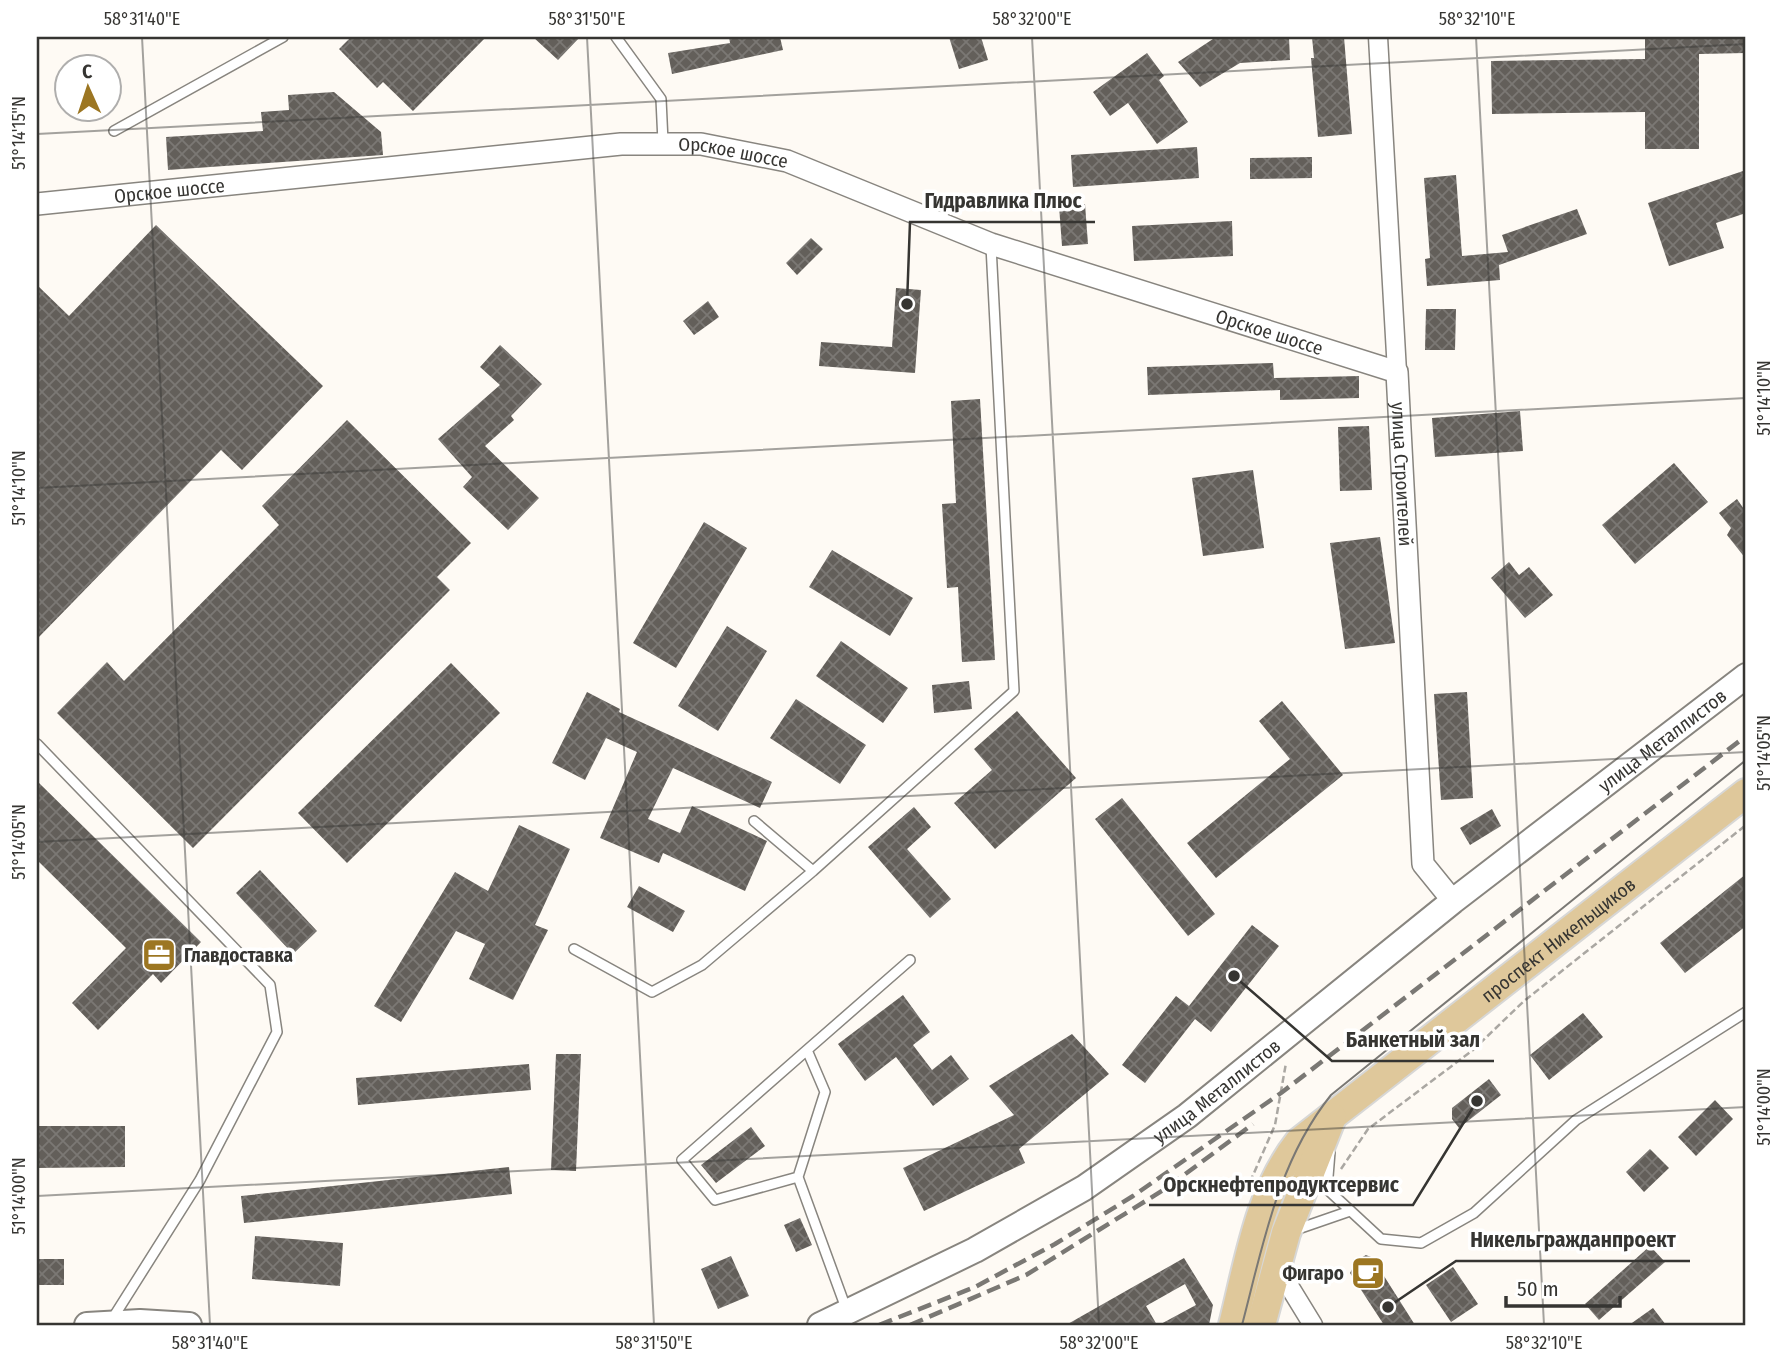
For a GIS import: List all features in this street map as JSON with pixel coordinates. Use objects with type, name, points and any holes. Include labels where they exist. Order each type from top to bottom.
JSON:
[{"type":"main road","name":"улица Металлистов","points":[[820,1325],[975,1250],[1084,1188],[1187,1116],[1453,901],[1746,676]]},
{"type":"main road","name":"проспект Никельщиков","points":[[1335,1111],[1746,793]]},
{"type":"main road","points":[[1247,1323],[1250,1256],[1266,1196],[1284,1162],[1299,1142],[1335,1111]]},
{"type":"main road","points":[[1247,1323],[1278,1264],[1286,1233],[1335,1111]]},
{"type":"main road","points":[[99,1324],[189,1325]]},
{"type":"street","name":"улица Строителей","points":[[1378,37],[1423,864],[1453,901]]},
{"type":"street","name":"Орское шоссе","points":[[37,204],[621,144],[701,144],[787,161],[991,244],[1397,372]]},
{"type":"street","points":[[1258,1226],[1286,1233]]},
{"type":"street","points":[[1250,1256],[1278,1264],[1313,1325]]},
{"type":"street","points":[[1247,1323],[1268,1325]]},
{"type":"lane","points":[[114,131],[283,37]]},
{"type":"lane","points":[[615,37],[661,99],[663,144]]},
{"type":"lane","points":[[574,949],[652,992],[702,965],[813,871],[1014,691],[991,244]]},
{"type":"lane","points":[[37,744],[270,985],[277,1032],[200,1180],[99,1324]]},
{"type":"lane","points":[[754,821],[813,871]]},
{"type":"lane","points":[[798,1177],[715,1200],[682,1160],[911,960]]},
{"type":"lane","points":[[1335,1111],[1327,1189],[1381,1239],[1422,1243],[1474,1213],[1576,1120],[1746,1012]]},
{"type":"lane","points":[[807,1050],[825,1092],[798,1177],[848,1312]]},
{"type":"lane","points":[[1286,1233],[1350,1211]]},
{"type":"path","points":[[1327,1189],[1368,1129],[1473,1050],[1524,1001],[1746,825]]},
{"type":"building","points":[[351,37],[486,37],[413,111],[383,82],[377,88],[339,49]]},
{"type":"building","points":[[533,37],[580,37],[558,60]]},
{"type":"building","points":[[729,37],[780,37],[783,50],[672,74],[668,53],[730,43]]},
{"type":"building","points":[[949,37],[981,37],[988,60],[959,69]]},
{"type":"building","points":[[1216,37],[1289,37],[1290,60],[1240,63],[1200,87],[1178,62]]},
{"type":"building","points":[[1312,37],[1344,37],[1352,134],[1318,137],[1311,58],[1314,58]]},
{"type":"building","points":[[1645,37],[1746,37],[1746,53],[1699,54],[1699,149],[1645,149],[1645,112],[1492,114],[1491,61],[1645,59]]},
{"type":"building","points":[[1147,53],[1164,76],[1159,80],[1188,122],[1157,144],[1128,103],[1110,116],[1093,92]]},
{"type":"building","points":[[334,92],[381,132],[383,155],[168,170],[166,137],[263,131],[261,112],[289,110],[288,95]]},
{"type":"building","points":[[1197,147],[1199,178],[1073,187],[1071,155]]},
{"type":"building","points":[[1312,157],[1312,178],[1250,179],[1250,158]]},
{"type":"building","points":[[1746,170],[1746,213],[1716,223],[1724,248],[1669,266],[1648,203]]},
{"type":"building","points":[[1456,175],[1462,256],[1508,252],[1502,235],[1577,209],[1587,234],[1499,265],[1500,280],[1427,286],[1425,259],[1430,258],[1424,178]]},
{"type":"building","points":[[1085,204],[1088,244],[1062,246],[1059,206]]},
{"type":"building","points":[[1232,221],[1233,256],[1134,261],[1132,226]]},
{"type":"building","points":[[156,225],[323,386],[242,470],[221,450],[37,639],[37,285],[69,316]]},
{"type":"building","points":[[811,238],[823,249],[797,275],[786,263]]},
{"type":"building","points":[[896,288],[921,290],[915,373],[819,366],[821,342],[892,347]]},
{"type":"building","points":[[708,301],[719,317],[694,335],[683,321]]},
{"type":"building","points":[[1426,309],[1456,309],[1455,350],[1425,350]]},
{"type":"building","points":[[500,345],[542,384],[511,416],[514,420],[485,446],[539,498],[508,530],[463,487],[472,477],[438,439],[500,385],[480,367]]},
{"type":"building","points":[[1273,363],[1274,378],[1359,376],[1359,398],[1280,400],[1280,390],[1148,395],[1147,367]]},
{"type":"building","points":[[980,399],[995,660],[962,662],[958,587],[947,588],[942,504],[956,503],[951,401]]},
{"type":"building","points":[[1520,411],[1523,451],[1435,457],[1432,418]]},
{"type":"building","points":[[347,420],[471,543],[437,577],[450,590],[193,848],[57,713],[107,662],[124,681],[279,525],[262,506]]},
{"type":"building","points":[[1369,426],[1372,490],[1340,491],[1338,427]]},
{"type":"building","points":[[1674,463],[1708,502],[1635,564],[1602,525]]},
{"type":"building","points":[[1253,470],[1264,548],[1203,556],[1192,478]]},
{"type":"building","points":[[1737,499],[1746,512],[1746,559],[1727,535],[1731,528],[1719,513]]},
{"type":"building","points":[[704,522],[747,548],[676,668],[633,643]]},
{"type":"building","points":[[1380,537],[1395,643],[1345,649],[1330,543]]},
{"type":"building","points":[[832,550],[913,598],[890,636],[809,587]]},
{"type":"building","points":[[1509,562],[1519,575],[1529,567],[1553,595],[1525,618],[1491,578]]},
{"type":"building","points":[[727,626],[767,651],[718,731],[678,706]]},
{"type":"building","points":[[841,641],[908,688],[883,723],[816,676]]},
{"type":"building","points":[[451,663],[500,713],[347,863],[298,813]]},
{"type":"building","points":[[969,681],[972,709],[934,713],[932,685]]},
{"type":"building","points":[[587,692],[620,709],[619,712],[772,782],[760,808],[673,768],[648,819],[680,833],[692,806],[767,841],[745,891],[663,853],[659,863],[600,838],[637,752],[606,738],[585,780],[552,763]]},
{"type":"building","points":[[1467,692],[1473,798],[1441,800],[1434,694]]},
{"type":"building","points":[[796,699],[866,745],[840,784],[770,738]]},
{"type":"building","points":[[1282,701],[1343,775],[1216,878],[1187,843],[1290,759],[1259,721]]},
{"type":"building","points":[[1017,711],[1076,778],[995,849],[954,803],[992,770],[974,749]]},
{"type":"building","points":[[37,781],[201,942],[161,983],[153,974],[98,1030],[72,1003],[126,948],[37,860]]},
{"type":"building","points":[[1122,798],[1215,914],[1188,936],[1095,819]]},
{"type":"building","points":[[914,807],[931,827],[907,849],[951,899],[930,918],[868,847]]},
{"type":"building","points":[[1492,809],[1501,826],[1470,845],[1460,828]]},
{"type":"building","points":[[519,825],[570,849],[535,925],[548,930],[513,1000],[469,979],[485,944],[456,931],[401,1022],[374,1006],[455,872],[488,891]]},
{"type":"building","points":[[260,870],[317,931],[293,954],[236,893]]},
{"type":"building","points":[[1746,874],[1746,926],[1685,973],[1660,943]]},
{"type":"building","points":[[639,886],[685,911],[673,932],[627,907]]},
{"type":"building","points":[[1252,925],[1279,946],[1211,1032],[1195,1019],[1145,1083],[1122,1065],[1176,996],[1189,1006]]},
{"type":"building","points":[[903,995],[930,1032],[913,1045],[932,1070],[951,1055],[969,1079],[933,1106],[896,1057],[865,1081],[838,1044]]},
{"type":"building","points":[[1583,1013],[1603,1037],[1549,1080],[1530,1055]]},
{"type":"building","points":[[1072,1034],[1109,1074],[1019,1149],[1025,1163],[924,1211],[903,1168],[1014,1115],[989,1086]]},
{"type":"building","points":[[556,1054],[581,1054],[576,1171],[551,1170]]},
{"type":"building","points":[[529,1064],[531,1090],[358,1105],[356,1078]]},
{"type":"building","points":[[1489,1079],[1501,1095],[1459,1128],[1452,1119],[1452,1108]]},
{"type":"building","points":[[1715,1100],[1733,1119],[1696,1156],[1678,1137]]},
{"type":"building","points":[[37,1126],[125,1126],[125,1167],[37,1168]]},
{"type":"building","points":[[751,1127],[765,1146],[716,1183],[701,1165]]},
{"type":"building","points":[[1650,1149],[1669,1168],[1644,1192],[1626,1172]]},
{"type":"building","points":[[509,1167],[512,1194],[244,1223],[241,1196]]},
{"type":"building","points":[[800,1218],[812,1245],[796,1252],[784,1225]]},
{"type":"building","points":[[255,1236],[343,1243],[340,1286],[252,1279]]},
{"type":"building","points":[[1650,1246],[1665,1262],[1599,1320],[1585,1304]]},
{"type":"building","points":[[1366,1255],[1381,1261],[1384,1276],[1415,1325],[1384,1325],[1350,1273],[1357,1260]]},
{"type":"building","points":[[731,1256],[749,1296],[718,1309],[701,1269]]},
{"type":"building","points":[[1184,1258],[1213,1305],[1209,1325],[1159,1325],[1196,1305],[1185,1284],[1146,1306],[1157,1325],[1066,1325]]},
{"type":"building","points":[[37,1259],[64,1259],[64,1285],[37,1285]]},
{"type":"building","points":[[1453,1267],[1478,1304],[1451,1322],[1426,1285]]},
{"type":"building","points":[[1653,1308],[1666,1325],[1629,1325]]},
{"type":"tram line","points":[[1242,1325],[1265,1234],[1285,1176],[1313,1121],[1331,1095],[1746,760]]},
{"type":"railway","points":[[879,1325],[975,1287],[1055,1244],[1133,1196],[1281,1093],[1746,736]]},
{"type":"railway","points":[[910,1325],[1026,1275],[1165,1189],[1253,1124]]},
{"type":"place","name":"Гидравлика Плюс","points":[[907,304]]},
{"type":"place","name":"Главдоставка","points":[[159,955]]},
{"type":"place","name":"Банкетный зал","points":[[1234,976]]},
{"type":"place","name":"Орскнефтепродуктсервис","points":[[1477,1101]]},
{"type":"place","name":"Фигаро","points":[[1368,1273]]},
{"type":"place","name":"Никельгражданпроект","points":[[1388,1307]]}]
